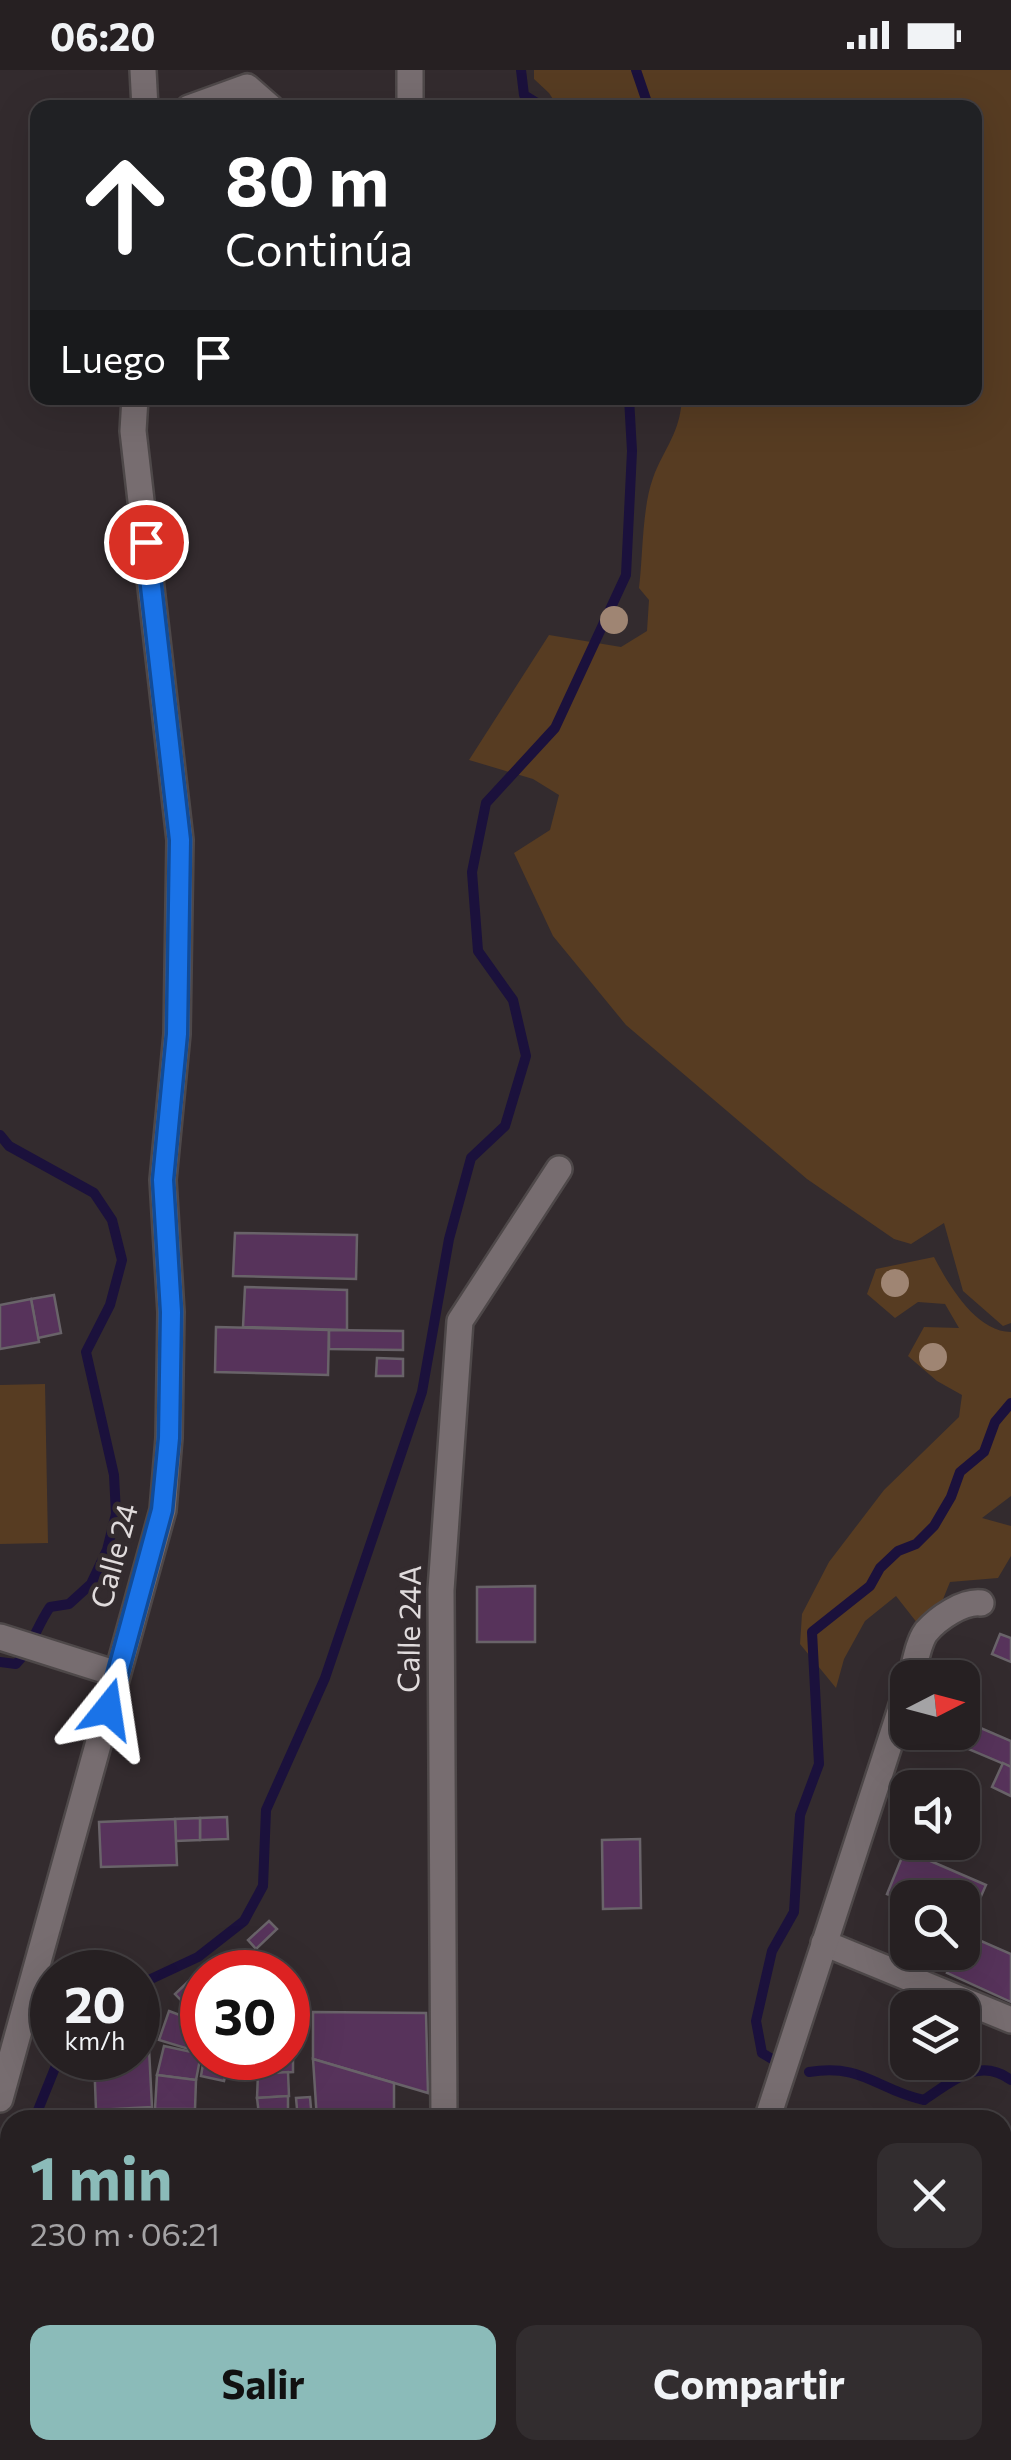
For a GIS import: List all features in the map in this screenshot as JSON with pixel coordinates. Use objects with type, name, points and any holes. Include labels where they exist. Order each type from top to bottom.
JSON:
[{"type":"street","points":[[143,70],[145,100]]},
{"type":"street","points":[[410,70],[410,100]]},
{"type":"street","points":[[211,100],[247,87],[262,100]]},
{"type":"street","name":"Calle 24","points":[[0,2099],[162,1510],[169,1438],[171,1312],[163,1180],[177,1034],[180,840],[133,431],[135,405]]},
{"type":"street","name":"Calle 24A","points":[[444,2110],[441,1590],[460,1320],[560,1169]]},
{"type":"street","points":[[916,1660],[925,1633],[956,1609],[981,1603]]},
{"type":"street","points":[[0,1637],[117,1674]]},
{"type":"street","points":[[770,2110],[890,1742]]},
{"type":"street","points":[[824,1942],[1011,2020]]},
{"type":"shaded area","points":[[534,70],[1011,70],[1011,1323],[1003,1326],[963,1291],[944,1223],[911,1244],[894,1239],[807,1179],[626,1025],[553,936],[514,853],[550,830],[559,795],[533,779],[469,760],[549,635],[621,647],[647,631],[649,600],[639,588],[647,503],[681,405],[982,405],[982,100],[554,100],[534,79]]},
{"type":"shaded area","points":[[934,1257],[955,1293],[975,1315],[998,1330],[1011,1332],[1011,1496],[982,1518],[1011,1526],[1011,1556],[998,1578],[950,1582],[935,1619],[918,1624],[896,1596],[865,1621],[844,1659],[836,1688],[800,1644],[802,1614],[829,1562],[884,1490],[959,1417],[962,1395],[937,1381],[908,1356],[924,1327],[959,1328],[945,1304],[918,1302],[895,1318],[867,1294],[876,1269]]},
{"type":"shaded area","points":[[45,1384],[48,1543],[0,1544],[0,1385]]},
{"type":"building","points":[[235,1233],[357,1235],[356,1279],[233,1276]]},
{"type":"building","points":[[245,1287],[347,1290],[347,1330],[243,1327]]},
{"type":"building","points":[[54,1295],[61,1333],[38,1338],[31,1299]]},
{"type":"building","points":[[31,1299],[39,1342],[0,1349],[0,1305]]},
{"type":"building","points":[[216,1327],[329,1330],[328,1375],[215,1372]]},
{"type":"building","points":[[329,1330],[403,1331],[403,1350],[329,1349]]},
{"type":"building","points":[[377,1358],[403,1359],[403,1376],[376,1376]]},
{"type":"building","points":[[535,1586],[535,1642],[477,1642],[477,1587]]},
{"type":"building","points":[[1000,1634],[1011,1638],[1011,1662],[992,1654]]},
{"type":"building","points":[[980,1728],[1011,1741],[1011,1767],[971,1750],[980,1750]]},
{"type":"building","points":[[1003,1763],[1011,1767],[1011,1796],[992,1787]]},
{"type":"building","points":[[227,1817],[228,1839],[200,1840],[200,1818]]},
{"type":"building","points":[[200,1818],[200,1840],[176,1841],[175,1819]]},
{"type":"building","points":[[175,1819],[177,1865],[101,1867],[99,1822]]},
{"type":"building","points":[[640,1839],[641,1908],[603,1909],[602,1840]]},
{"type":"building","points":[[901,1860],[928,1860],[974,1880],[893,1880]]},
{"type":"building","points":[[269,1921],[277,1929],[256,1949],[248,1940]]},
{"type":"building","points":[[980,1941],[1011,1954],[1011,2002],[947,1973],[980,1970]]},
{"type":"building","points":[[169,2011],[180,2015],[180,2046],[160,2037]]},
{"type":"building","points":[[313,2012],[426,2013],[428,2093],[313,2059]]},
{"type":"building","points":[[164,2046],[180,2049],[180,2078],[160,2075]]},
{"type":"building","points":[[313,2059],[394,2083],[394,2110],[316,2110]]},
{"type":"building","points":[[160,2075],[196,2080],[195,2109],[155,2109]]},
{"type":"building","points":[[95,2080],[151,2080],[152,2107],[96,2110]]},
{"type":"building","points":[[258,2080],[288,2080],[289,2096],[257,2098]]},
{"type":"building","points":[[288,2096],[288,2110],[258,2110],[257,2098]]},
{"type":"building","points":[[310,2097],[311,2110],[297,2110],[296,2098]]},
{"type":"waterway","points":[[521,70],[524,95],[532,100]]},
{"type":"waterway","points":[[636,70],[646,100]]},
{"type":"waterway","points":[[160,1975],[198,1957],[244,1921],[263,1886],[266,1810],[325,1678],[422,1392],[449,1239],[471,1158],[505,1126],[526,1056],[513,1000],[478,951],[472,872],[486,803],[555,728],[626,575],[632,451],[629,405]]},
{"type":"waterway","points":[[0,1135],[9,1146],[94,1193],[112,1220],[122,1260],[110,1305],[86,1352],[114,1475],[116,1514],[107,1550],[91,1584],[69,1604],[50,1607],[16,1664],[0,1662]]},
{"type":"waterway","points":[[777,2062],[762,2053],[756,2021],[772,1951],[794,1912],[800,1815],[819,1764],[812,1632],[870,1586],[880,1568],[898,1551],[916,1544],[934,1526],[960,1472],[984,1452],[995,1422],[1011,1403]]},
{"type":"waterway","points":[[809,2072],[857,2074],[924,2100],[955,2079],[977,2071],[988,2070],[1011,2080]]},
{"type":"waterway","points":[[38,2110],[50,2080]]},
{"type":"route","points":[[108,1709],[162,1510],[169,1438],[171,1312],[163,1180],[177,1034],[180,840],[146,542]]}]
